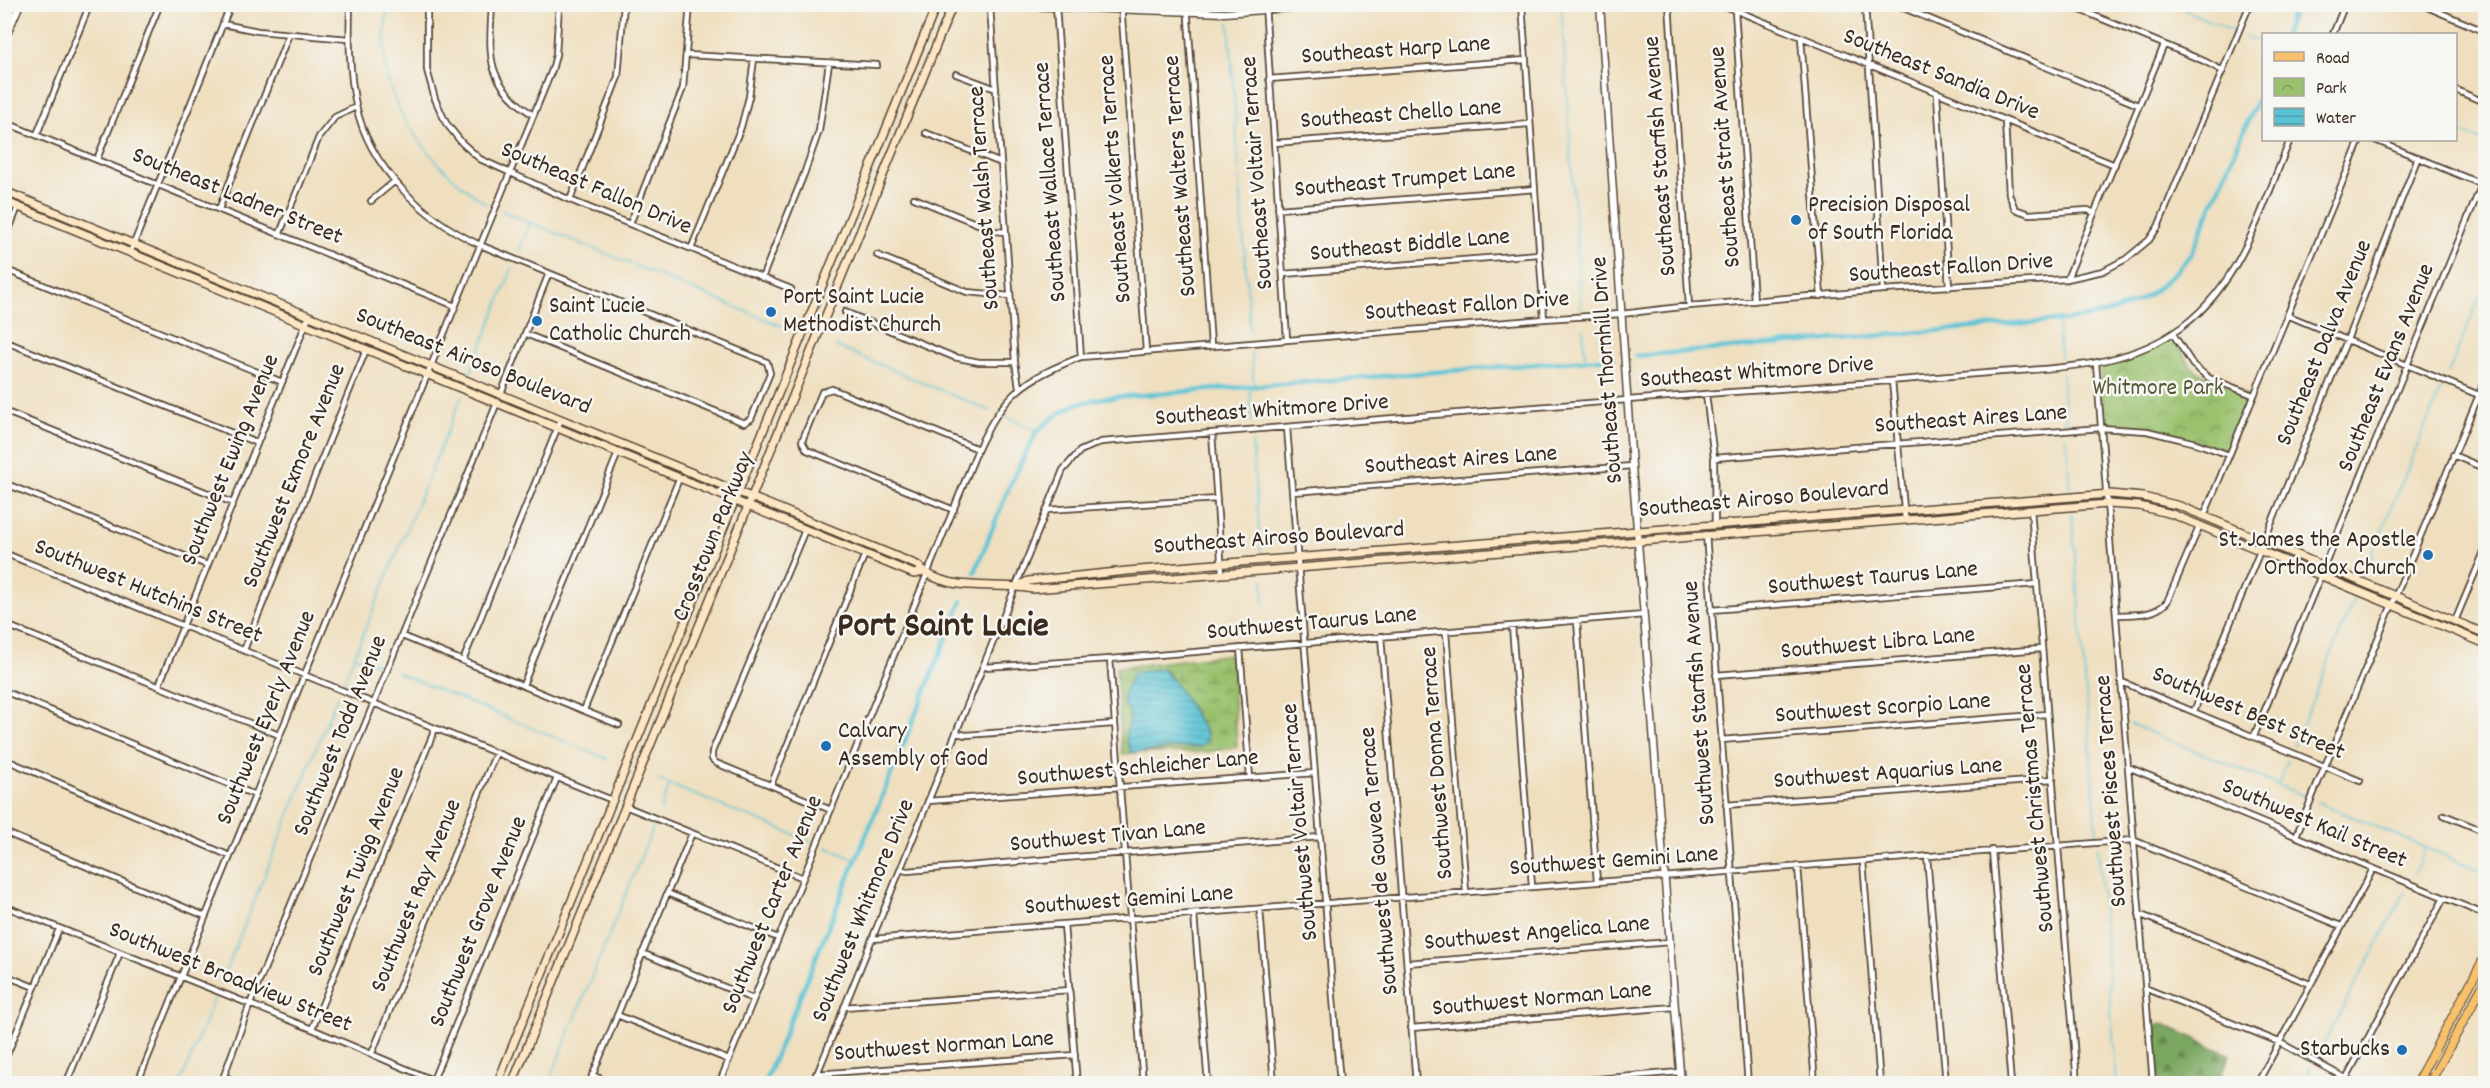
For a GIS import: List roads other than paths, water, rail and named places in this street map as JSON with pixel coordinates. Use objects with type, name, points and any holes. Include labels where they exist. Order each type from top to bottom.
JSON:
[{"type":"main road","name":"Crosstown Parkway","points":[[496,1083],[937,4]]},
{"type":"main road","name":"Crosstown Parkway","points":[[512,1083],[953,4]]},
{"type":"main road","name":"Southeast Airoso Boulevard","points":[[4,191],[917,565],[926,573],[957,584],[1018,585],[1033,589],[1299,569],[2031,509],[2125,494],[2161,501],[2204,516],[2486,634]]},
{"type":"main road","name":"Southeast Airoso Boulevard","points":[[4,201],[914,574],[926,573]]},
{"type":"main road","name":"Southeast Airoso Boulevard","points":[[1018,585],[1050,578],[1221,563],[1998,501],[2108,497],[2158,510],[2200,525],[2486,644]]},
{"type":"main road","points":[[1998,501],[1999,511]]},
{"type":"main road","points":[[2416,1083],[2484,959]]},
{"type":"main road","points":[[2429,1083],[2485,981],[2484,959]]},
{"type":"main road","points":[[2473,978],[2478,993]]},
{"type":"street","points":[[4,25],[13,4]]},
{"type":"street","points":[[4,41],[20,4]]},
{"type":"street","points":[[37,134],[90,4]]},
{"type":"street","points":[[97,159],[160,4]]},
{"type":"street","points":[[130,253],[231,4]]},
{"type":"street","points":[[350,4],[351,76],[356,107],[366,132],[395,181],[430,216],[457,234],[480,245],[767,362],[770,373],[751,418],[744,423],[526,334]]},
{"type":"street","name":"Southeast Fallon Drive","points":[[427,4],[427,70],[435,99],[446,123],[462,143],[480,159],[570,200],[790,289]]},
{"type":"street","points":[[492,4],[489,48],[491,65],[500,84],[515,103],[533,115]]},
{"type":"street","name":"Southwest Eyerly Avenue","points":[[137,1083],[552,70],[556,56],[559,4]]},
{"type":"street","points":[[570,200],[618,77],[624,4]]},
{"type":"street","points":[[630,224],[683,88],[690,4]]},
{"type":"street","points":[[966,4],[1051,8],[1056,5],[1121,7],[1188,13],[1337,4]]},
{"type":"street","name":"Southeast Walters Terrace","points":[[1187,4],[1211,345]]},
{"type":"street","points":[[1522,4],[1544,319]]},
{"type":"street","name":"Southeast Thornhill Drive","points":[[1600,4],[1632,466],[1681,1083]]},
{"type":"street","name":"Southeast Starfish Avenue","points":[[1669,4],[1689,306]]},
{"type":"street","name":"Southeast Sandia Drive","points":[[1720,4],[1936,94],[2115,165]]},
{"type":"street","points":[[1865,4],[1867,65],[1883,290]]},
{"type":"street","points":[[1894,4],[2138,105]]},
{"type":"street","points":[[2066,4],[2223,71]]},
{"type":"street","name":"Southeast Fallon Drive","points":[[978,449],[999,410],[1019,387],[1050,369],[1081,357],[1621,314],[1883,290],[2067,279],[2103,271],[2126,259],[2149,240],[2166,212],[2250,4]]},
{"type":"street","points":[[2333,33],[2345,4]]},
{"type":"street","points":[[2420,4],[2486,32]]},
{"type":"street","name":"Southeast Wallace Terrace","points":[[1056,5],[1081,357]]},
{"type":"street","name":"Southeast Walsh Terrace","points":[[990,6],[1005,232],[1019,387]]},
{"type":"street","name":"Southeast Volkerts Terrace","points":[[1121,7],[1146,351]]},
{"type":"street","name":"Southeast Voltair Terrace","points":[[1265,8],[1287,339]]},
{"type":"street","name":"Southeast Strait Avenue","points":[[1735,10],[1754,301]]},
{"type":"street","points":[[224,24],[258,32],[349,39]]},
{"type":"street","points":[[219,209],[289,34]]},
{"type":"street","points":[[1801,38],[1821,296]]},
{"type":"street","points":[[2067,279],[2164,45]]},
{"type":"street","points":[[687,55],[877,65]]},
{"type":"street","points":[[691,249],[741,127],[749,98],[753,59]]},
{"type":"street","name":"Southeast Harp Lane","points":[[1269,79],[1526,60]]},
{"type":"street","points":[[762,278],[819,131],[829,63]]},
{"type":"street","points":[[957,74],[996,89]]},
{"type":"street","points":[[2457,90],[2486,103]]},
{"type":"street","points":[[1936,94],[1949,287]]},
{"type":"street","points":[[280,233],[319,137],[335,117],[356,107]]},
{"type":"street","points":[[2005,121],[2009,199],[2019,212],[2029,214],[2088,210],[2094,213]]},
{"type":"street","name":"Southeast Ladner Street","points":[[4,122],[456,306]]},
{"type":"street","name":"Southeast Chello Lane","points":[[1274,143],[1530,124]]},
{"type":"street","points":[[926,133],[1001,163]]},
{"type":"street","name":"Southeast Whitmore Drive","points":[[1018,585],[1063,470],[1071,458],[1089,445],[1101,442],[1892,381],[2096,363],[2132,354],[2173,334],[2195,317],[2222,288],[2236,268],[2290,141]]},
{"type":"street","points":[[2204,516],[2360,141]]},
{"type":"street","points":[[2378,141],[2484,185]]},
{"type":"street","name":"Southeast Dalva Avenue","points":[[2194,711],[2347,340],[2418,157]]},
{"type":"street","points":[[371,201],[395,181]]},
{"type":"street","name":"Southeast Evans Avenue","points":[[2324,566],[2484,185]]},
{"type":"street","name":"Southeast Trumpet Lane","points":[[1278,209],[1534,189]]},
{"type":"street","points":[[914,198],[996,231],[1005,232]]},
{"type":"street","points":[[4,242],[18,207]]},
{"type":"street","name":"Southeast Biddle Lane","points":[[1283,274],[1539,254]]},
{"type":"street","points":[[877,255],[967,292],[1010,297]]},
{"type":"street","points":[[4,269],[282,382]]},
{"type":"street","points":[[501,394],[549,273]]},
{"type":"street","points":[[845,312],[954,357],[979,362],[1015,362]]},
{"type":"street","points":[[2287,315],[2486,398]]},
{"type":"street","name":"Southwest Ewing Avenue","points":[[159,685],[309,316]]},
{"type":"street","points":[[2173,334],[2193,365],[2209,378],[2253,395]]},
{"type":"street","points":[[4,340],[257,443]]},
{"type":"street","name":"Southwest Exmore Avenue","points":[[244,650],[366,350]]},
{"type":"street","name":"Southwest Pisces Terrace","points":[[2096,363],[2153,1083]]},
{"type":"street","points":[[2296,836],[2486,378]]},
{"type":"street","points":[[1892,381],[1905,519]]},
{"type":"street","points":[[954,510],[807,450],[802,441],[822,392],[832,389],[978,449]]},
{"type":"street","points":[[1706,394],[1713,458],[1715,525]]},
{"type":"street","name":"Southwest Todd Avenue","points":[[221,1083],[250,1004],[497,403]]},
{"type":"street","points":[[4,411],[232,503]]},
{"type":"street","points":[[462,661],[561,419]]},
{"type":"street","points":[[1287,428],[1298,558]]},
{"type":"street","name":"Southeast Aires Lane","points":[[1713,458],[2101,428],[2147,431],[2196,443],[2229,455]]},
{"type":"street","points":[[1212,433],[1222,573]]},
{"type":"street","name":"Southwest Carter Avenue","points":[[719,1083],[978,449]]},
{"type":"street","points":[[523,685],[618,453]]},
{"type":"street","points":[[2453,455],[2486,469]]},
{"type":"street","name":"Southeast Aires Lane","points":[[1293,492],[1632,466]]},
{"type":"street","points":[[584,710],[679,479]]},
{"type":"street","points":[[4,483],[207,565]]},
{"type":"street","points":[[1047,510],[1217,499]]},
{"type":"street","name":"Southwest Christmas Terrace","points":[[2031,509],[2077,1083]]},
{"type":"street","points":[[2116,615],[2149,614],[2167,602],[2200,525]]},
{"type":"street","points":[[805,530],[712,752],[712,759],[716,763],[831,810]]},
{"type":"street","name":"Southwest Starfish Avenue","points":[[1706,534],[1748,1083]]},
{"type":"street","points":[[2455,621],[2486,547]]},
{"type":"street","name":"Southwest Hutchins Street","points":[[4,553],[612,800]]},
{"type":"street","points":[[771,785],[865,554]]},
{"type":"street","name":"Southwest Voltair Terrace","points":[[1298,558],[1340,1083]]},
{"type":"street","points":[[2254,736],[2321,575]]},
{"type":"street","name":"Southwest Taurus Lane","points":[[1711,610],[2037,584]]},
{"type":"street","name":"Southwest Whitmore Drive","points":[[813,1083],[1018,585]]},
{"type":"street","name":"Southwest Taurus Lane","points":[[984,667],[1110,659],[1644,615]]},
{"type":"street","points":[[1577,621],[1597,882]]},
{"type":"street","points":[[4,624],[279,735]]},
{"type":"street","points":[[1512,626],[1532,886]]},
{"type":"street","name":"Southwest Donna Terrace","points":[[1446,632],[1466,892]]},
{"type":"street","points":[[402,636],[619,725]]},
{"type":"street","name":"Southwest de Gouvea Terrace","points":[[1381,636],[1416,1083]]},
{"type":"street","points":[[1240,648],[1250,778]]},
{"type":"street","name":"Southwest Libra Lane","points":[[1716,675],[2042,649]]},
{"type":"street","points":[[1110,659],[1143,1083]]},
{"type":"street","name":"Southwest Best Street","points":[[2122,682],[2360,780]]},
{"type":"street","points":[[4,691],[255,795]]},
{"type":"street","name":"Southwest Scorpio Lane","points":[[1721,740],[2047,714]]},
{"type":"street","points":[[956,733],[966,735],[1114,724]]},
{"type":"street","name":"Southwest Twigg Avenue","points":[[312,1029],[435,729]]},
{"type":"street","name":"Southwest Ray Avenue","points":[[372,1053],[495,753]]},
{"type":"street","points":[[4,759],[230,856]]},
{"type":"street","name":"Southwest Kail Street","points":[[2128,766],[2486,915]]},
{"type":"street","name":"Southwest Schleicher Lane","points":[[928,801],[1119,789],[1315,773]]},
{"type":"street","name":"Southwest Grove Avenue","points":[[433,1080],[557,778]]},
{"type":"street","name":"Southwest Aquarius Lane","points":[[1726,805],[2053,779]]},
{"type":"street","points":[[625,806],[802,878]]},
{"type":"street","points":[[2444,815],[2486,832]]},
{"type":"street","points":[[4,832],[205,916]]},
{"type":"street","points":[[589,1083],[692,833]]},
{"type":"street","name":"Southwest Tivan Lane","points":[[900,869],[907,871],[1320,837]]},
{"type":"street","name":"Southwest Gemini Lane","points":[[872,939],[2058,844],[2133,840],[2341,926]]},
{"type":"street","points":[[1992,850],[2011,1083]]},
{"type":"street","points":[[1927,856],[1946,1083]]},
{"type":"street","points":[[1863,861],[1880,1083]]},
{"type":"street","points":[[1798,866],[1815,1083]]},
{"type":"street","points":[[2257,1083],[2373,868]]},
{"type":"street","points":[[667,893],[778,938]]},
{"type":"street","points":[[2345,1081],[2444,898]]},
{"type":"street","name":"Southwest Broadview Street","points":[[4,906],[442,1083]]},
{"type":"street","points":[[1260,909],[1274,1083]]},
{"type":"street","points":[[2139,914],[2310,984]]},
{"type":"street","points":[[1194,915],[1208,1083]]},
{"type":"street","points":[[1064,925],[1077,1083]]},
{"type":"street","points":[[4,1062],[7,1048],[58,929]]},
{"type":"street","name":"Southwest Angelica Lane","points":[[1407,963],[1670,942]]},
{"type":"street","points":[[66,1083],[120,953]]},
{"type":"street","points":[[642,953],[753,999]]},
{"type":"street","points":[[4,975],[34,987]]},
{"type":"street","points":[[2145,988],[2279,1042],[2345,1081],[2356,1083]]},
{"type":"street","points":[[844,1007],[1070,990]]},
{"type":"street","name":"Southwest Norman Lane","points":[[1411,1028],[1675,1007]]},
{"type":"street","points":[[617,1015],[729,1060]]},
{"type":"street","name":"Southwest Norman Lane","points":[[816,1074],[1075,1055]]},
{"type":"street","points":[[1539,1083],[1680,1072]]},
{"type":"street","points":[[592,1075],[613,1083]]},
{"type":"street","points":[[224,1076],[241,1083]]},
{"type":"water","points":[[1162,668],[1175,683],[1207,734],[1207,740],[1201,747],[1132,753],[1126,739],[1129,709],[1125,707],[1123,696],[1133,673]]},
{"type":"waterway","points":[[388,4],[384,53],[391,90],[399,109],[410,128],[437,162],[469,192],[486,204]]},
{"type":"waterway","points":[[1561,4],[1581,308]]},
{"type":"waterway","points":[[2170,4],[2233,31]]},
{"type":"waterway","points":[[2284,33],[2297,4]]},
{"type":"waterway","points":[[1229,22],[1250,331]]},
{"type":"waterway","points":[[2244,36],[2262,42]]},
{"type":"waterway","points":[[1635,356],[2067,320],[2123,308],[2152,293],[2178,269],[2192,252],[2262,89]]},
{"type":"waterway","points":[[2457,130],[2486,143]]},
{"type":"waterway","points":[[502,211],[782,326]]},
{"type":"waterway","points":[[519,251],[530,224]]},
{"type":"waterway","points":[[470,374],[513,267]]},
{"type":"waterway","points":[[2448,374],[2486,282]]},
{"type":"waterway","points":[[2058,321],[2060,358]]},
{"type":"waterway","points":[[1583,328],[1585,359]]},
{"type":"waterway","points":[[835,346],[990,411]]},
{"type":"waterway","points":[[1251,351],[1254,386]]},
{"type":"waterway","points":[[975,572],[1010,485],[1037,431],[1058,414],[1076,404],[1103,398],[1613,358]]},
{"type":"waterway","points":[[2062,372],[2065,424]]},
{"type":"waterway","points":[[1250,387],[1251,421]]},
{"type":"waterway","points":[[2363,575],[2441,389]]},
{"type":"waterway","points":[[343,683],[462,396]]},
{"type":"waterway","points":[[1004,416],[1037,431]]},
{"type":"waterway","points":[[2066,436],[2070,489]]},
{"type":"waterway","points":[[1252,443],[1261,553]]},
{"type":"waterway","points":[[2072,513],[2097,835]]},
{"type":"waterway","points":[[1263,579],[1264,603]]},
{"type":"waterway","points":[[2294,746],[2355,596]]},
{"type":"waterway","points":[[764,1084],[962,601]]},
{"type":"waterway","points":[[355,656],[379,665]]},
{"type":"waterway","points":[[398,673],[607,759]]},
{"type":"waterway","points":[[221,983],[337,697]]},
{"type":"waterway","points":[[2131,724],[2304,796]]},
{"type":"waterway","points":[[2278,785],[2288,760]]},
{"type":"waterway","points":[[658,780],[810,841]]},
{"type":"waterway","points":[[660,811],[670,784]]},
{"type":"waterway","points":[[2317,802],[2486,873]]},
{"type":"waterway","points":[[548,1084],[655,823]]},
{"type":"waterway","points":[[826,847],[856,860]]},
{"type":"waterway","points":[[2098,847],[2117,1084]]},
{"type":"waterway","points":[[2414,874],[2425,850]]},
{"type":"waterway","points":[[2318,1054],[2405,892]]},
{"type":"waterway","points":[[180,1084],[214,999]]},
{"type":"waterway","points":[[2302,1084],[2311,1067]]},
{"type":"place","name":"Precision Disposal of South Florida","points":[[1796,220]]},
{"type":"place","name":"Port Saint Lucie Methodist Church","points":[[771,312]]},
{"type":"place","name":"Saint Lucie Catholic Church","points":[[537,321]]},
{"type":"place","name":"St. James the Apostle Orthodox Church","points":[[2428,555]]},
{"type":"place","name":"Calvary Assembly of God","points":[[826,746]]},
{"type":"place","name":"Starbucks","points":[[2402,1050]]},
{"type":"district","name":"Port Saint Lucie","points":[[943,628]]},
{"type":"park label","name":"Whitmore Park","points":[[2158,389]]}]
